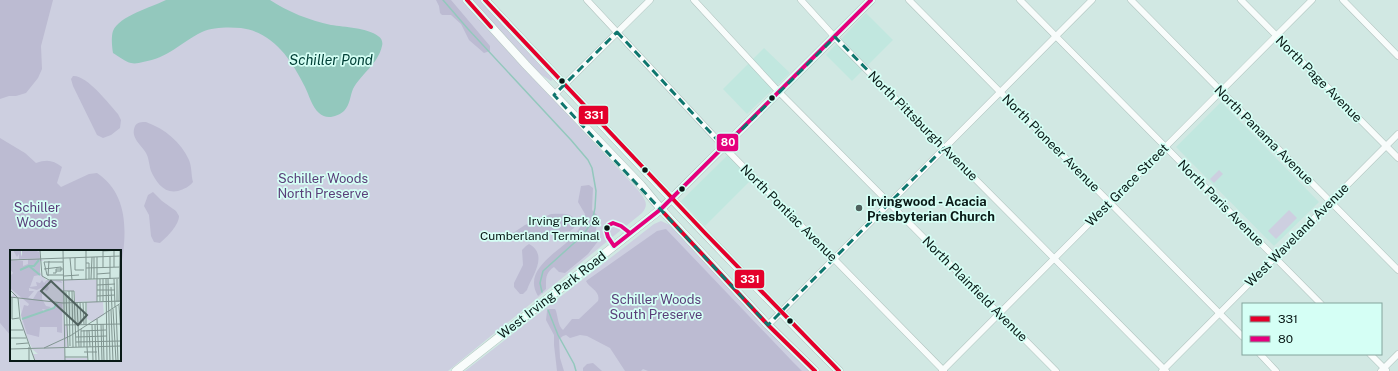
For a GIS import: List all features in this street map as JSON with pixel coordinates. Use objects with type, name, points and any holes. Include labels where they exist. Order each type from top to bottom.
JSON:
[{"type":"main road","points":[[467,0],[768,325],[815,371]]},
{"type":"main road","points":[[485,0],[671,199],[839,371]]},
{"type":"main road","name":"West Irving Park Road","points":[[456,371],[661,209],[871,0]]},
{"type":"street","name":"North Pontiac Avenue","points":[[587,0],[724,147],[943,371]]},
{"type":"street","points":[[554,95],[650,0]]},
{"type":"street","name":"North Plainfield Avenue","points":[[694,0],[780,92],[1056,371]]},
{"type":"street","name":"North Pittsburgh Avenue","points":[[800,0],[834,37],[1164,370]]},
{"type":"street","name":"North Pioneer Avenue","points":[[909,0],[1242,336]]},
{"type":"street","name":"North Paris Avenue","points":[[1020,0],[1320,303]]},
{"type":"street","points":[[768,325],[1092,0]]},
{"type":"street","name":"North Panama Avenue","points":[[1131,0],[1398,270]]},
{"type":"street","name":"North Page Avenue","points":[[1241,0],[1398,158]]},
{"type":"street","name":"West Grace Street","points":[[943,371],[1312,0]]},
{"type":"street","points":[[1343,0],[1398,56]]},
{"type":"street","name":"West Waveland Avenue","points":[[1164,370],[1398,134]]},
{"type":"street","points":[[1371,355],[1384,370],[1398,354]]},
{"type":"street","points":[[1261,355],[1276,371]]},
{"type":"highlighted area","points":[[617,32],[724,147],[835,37],[944,148],[768,325],[554,95]]},
{"type":"shaded area","points":[[866,13],[893,40],[852,81],[826,55]]},
{"type":"shaded area","points":[[764,48],[790,73],[747,114],[723,89]]},
{"type":"shaded area","points":[[1221,102],[1319,202],[1274,246],[1176,147]]},
{"type":"shaded area","points":[[729,154],[753,178],[705,226],[681,201]]},
{"type":"green space","name":"Schiller Woods North Preserve","points":[[0,0],[462,0],[638,190],[645,201],[646,207],[642,213],[448,371],[0,371]]},
{"type":"green space","points":[[0,0],[53,0],[41,46],[42,69],[38,78],[26,93],[0,99]]},
{"type":"green space","points":[[436,0],[451,0],[490,46],[490,51],[484,53],[469,40],[461,24],[451,15],[442,15]]},
{"type":"green space","points":[[471,0],[480,0],[553,79],[551,81],[540,74]]},
{"type":"green space","points":[[73,76],[85,80],[91,85],[118,114],[121,120],[120,128],[111,135],[103,138],[97,135],[73,86],[71,79]]},
{"type":"green space","points":[[140,122],[146,122],[166,132],[182,147],[186,153],[190,163],[193,182],[188,187],[178,191],[169,191],[161,186],[155,179],[151,171],[147,155],[134,134],[135,126],[137,124]]},
{"type":"green space","name":"Schiller Woods","points":[[0,138],[25,153],[36,163],[50,161],[62,167],[57,183],[61,187],[89,174],[97,173],[108,182],[116,193],[121,204],[124,217],[124,244],[121,264],[121,250],[10,250],[10,335],[0,323]]},
{"type":"green space","points":[[1219,170],[1223,174],[1214,183],[1210,179]]},
{"type":"green space","points":[[589,185],[593,188],[592,210],[597,215],[596,233],[599,240],[588,254],[565,273],[559,272],[554,267],[551,269],[547,276],[546,289],[538,296],[534,286],[535,277],[545,261],[569,240],[580,227],[584,220],[585,214],[578,202],[581,186]]},
{"type":"green space","points":[[153,192],[162,201],[176,211],[179,216],[175,227],[160,243],[154,242],[151,236],[149,215],[144,206],[148,195]]},
{"type":"green space","points":[[1289,210],[1297,218],[1276,239],[1268,231]]},
{"type":"green space","points":[[551,214],[566,214],[572,216],[577,221],[574,228],[570,231],[549,233],[526,240],[514,239],[513,233],[525,225]]},
{"type":"green space","name":"Schiller Woods South Preserve","points":[[661,221],[670,225],[809,371],[465,371],[654,224]]},
{"type":"green space","name":"Schiller Woods South Preserve","points":[[666,229],[802,371],[648,371],[643,369],[641,371],[625,371],[610,348],[587,336],[580,335],[570,338],[566,335],[559,339],[560,358],[564,371],[557,371],[554,335],[546,320],[547,311],[549,309],[555,309],[559,324],[563,330],[572,319],[579,319],[598,301],[598,295],[586,281],[657,231]]},
{"type":"green space","points":[[529,244],[538,254],[537,266],[527,290],[523,294],[520,294],[514,287],[514,283],[523,265],[522,250]]},
{"type":"green space","points":[[593,363],[602,371],[583,371],[583,368],[587,364]]},
{"type":"water","name":"Schiller Pond","points":[[166,0],[270,0],[291,12],[315,21],[374,33],[382,41],[382,45],[377,58],[353,89],[346,109],[335,116],[328,117],[322,115],[314,108],[300,77],[280,49],[263,35],[252,31],[241,28],[216,28],[206,30],[167,54],[152,60],[138,63],[124,60],[113,53],[112,36],[116,26],[136,12]]},
{"type":"waterway","points":[[443,0],[571,140],[588,160],[592,168],[596,191],[592,222],[583,235],[543,271],[540,283],[542,292]]},
{"type":"waterway","points":[[548,310],[558,335],[574,364],[576,371]]},
{"type":"transit line","name":"331","points":[[467,0],[491,27]]},
{"type":"transit line","name":"331","points":[[485,0],[705,233],[839,371]]},
{"type":"transit line","name":"80","points":[[630,233],[621,226],[613,223],[609,225],[606,230],[608,237],[614,246],[661,209],[871,0]]},
{"type":"transit line","name":"331","points":[[664,213],[768,325],[815,371]]},
{"type":"place","name":"Irvingwood - Acacia Presbyterian Church","points":[[859,208]]},
{"type":"place","name":"Irving Park & Cumberland Terminal","points":[[607,228]]}]
